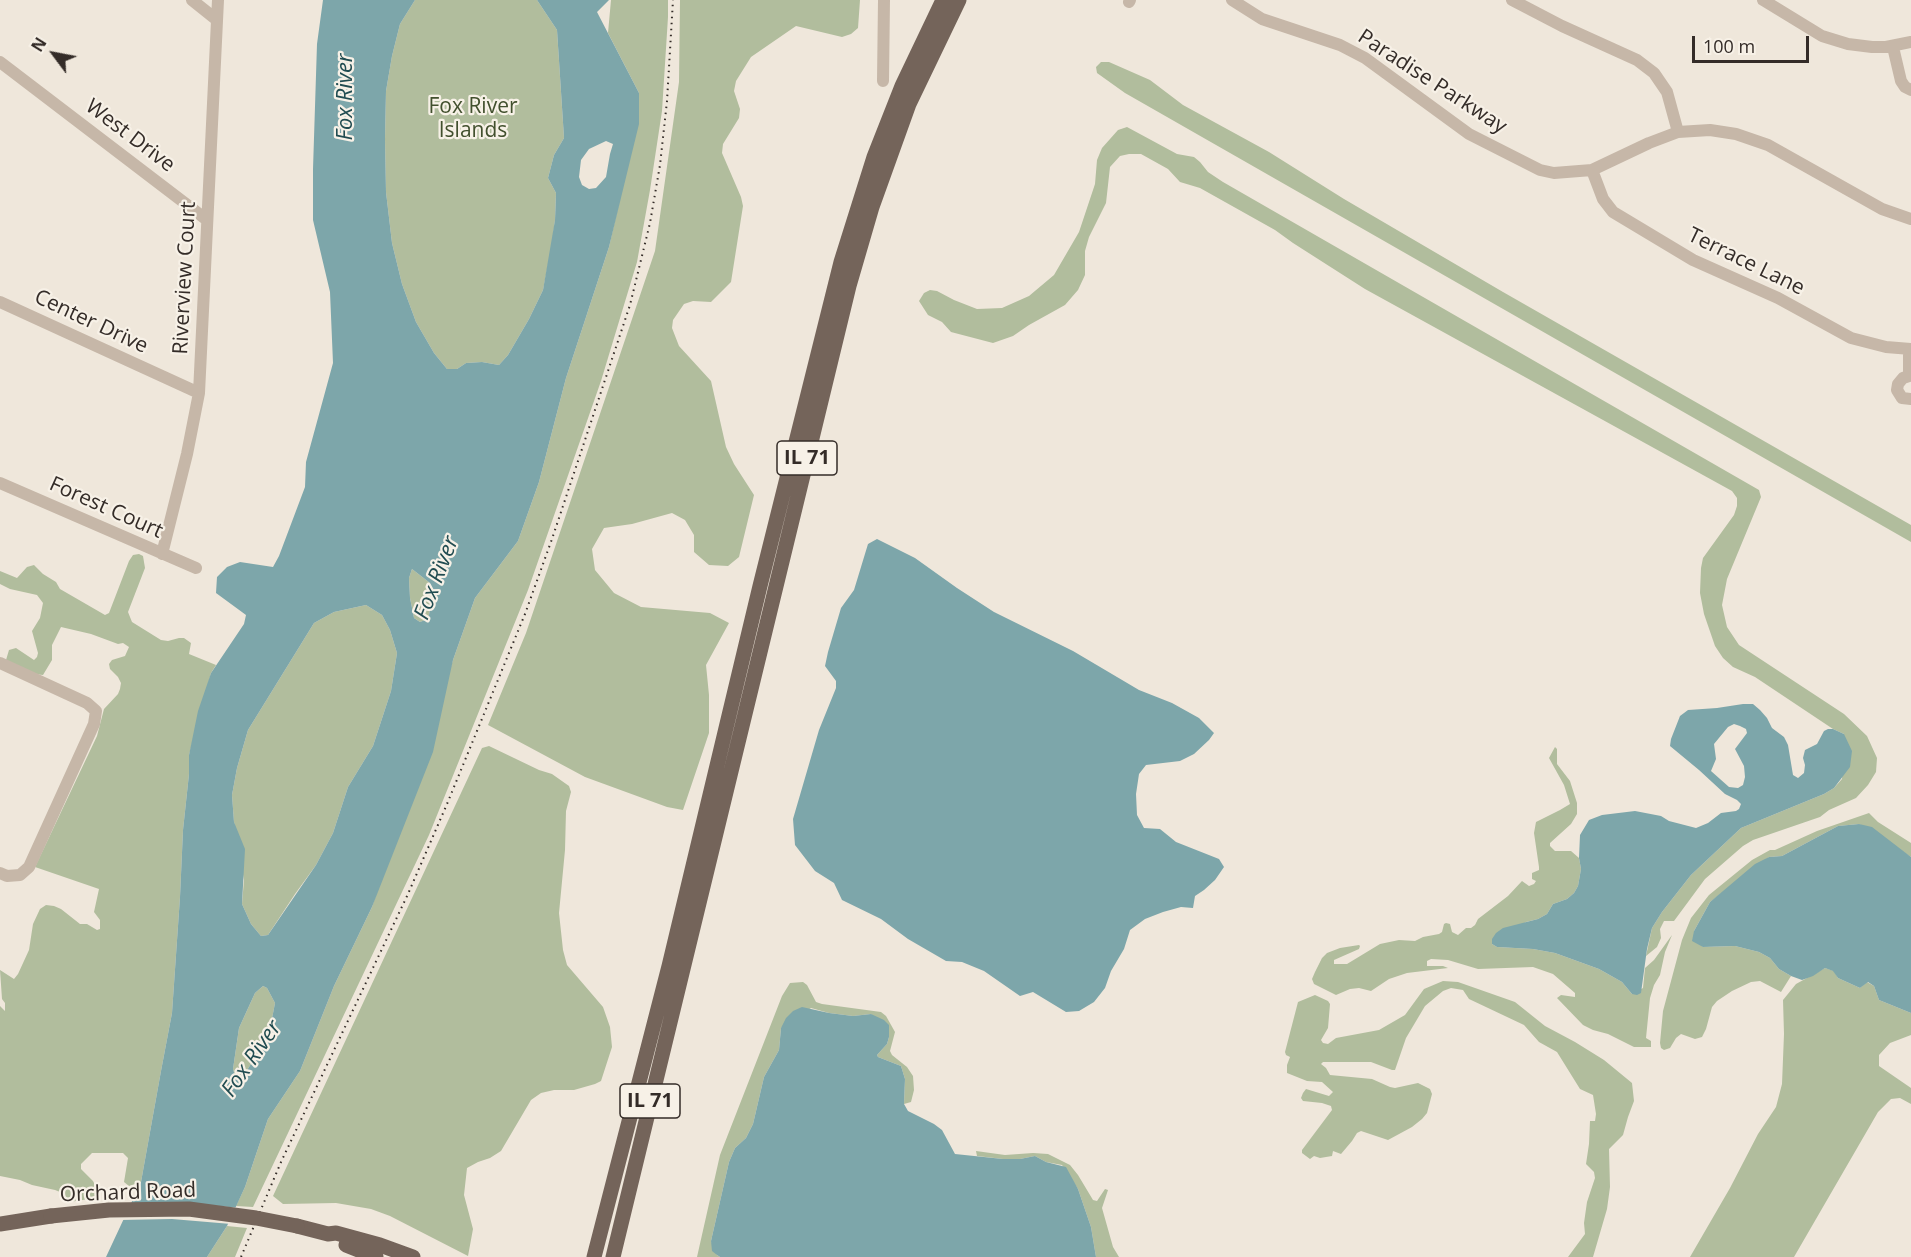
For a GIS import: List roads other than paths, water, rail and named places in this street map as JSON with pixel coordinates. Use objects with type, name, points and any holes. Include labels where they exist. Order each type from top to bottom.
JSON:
[{"type":"main road","name":"IL 71","points":[[594,1257],[669,966],[841,262],[874,157],[902,86],[943,0]]},
{"type":"main road","name":"IL 71","points":[[613,1257],[851,276],[872,207],[909,104],[959,0]]},
{"type":"main road","name":"Orchard Road","points":[[0,1224],[109,1210],[189,1209],[256,1218],[328,1234],[336,1233],[413,1257]]},
{"type":"main road","name":"Orchard Road","points":[[328,1234],[334,1240],[376,1257]]},
{"type":"street","points":[[192,0],[217,20]]},
{"type":"street","name":"Riverview Court","points":[[162,554],[187,454],[199,393],[218,0]]},
{"type":"street","points":[[883,81],[884,0]]},
{"type":"street","name":"Paradise Parkway","points":[[1232,0],[1262,20],[1340,45],[1365,58],[1469,134],[1540,170],[1562,173],[1592,170],[1678,132],[1710,130],[1736,134],[1768,145],[1882,209],[1911,219]]},
{"type":"street","points":[[1512,0],[1562,26],[1637,60],[1653,73],[1667,92],[1678,132]]},
{"type":"street","points":[[1763,0],[1823,36],[1851,45],[1893,47],[1911,42]]},
{"type":"street","points":[[1893,47],[1901,81],[1911,90]]},
{"type":"street","name":"West Drive","points":[[0,62],[207,220]]},
{"type":"street","name":"Terrace Lane","points":[[1592,170],[1603,199],[1613,212],[1693,260],[1771,294],[1851,338],[1886,347],[1910,350]]},
{"type":"street","name":"Center Drive","points":[[0,302],[199,393]]},
{"type":"street","points":[[1910,350],[1910,376],[1903,378],[1897,390],[1902,398],[1911,399]]},
{"type":"street","name":"Forest Court","points":[[0,483],[196,568]]},
{"type":"street","points":[[0,663],[87,703],[96,711],[93,724],[29,867],[20,875],[7,876],[0,873]]},
{"type":"water","name":"Fox River","points":[[323,0],[415,0],[400,24],[386,91],[386,192],[392,243],[402,284],[416,322],[434,353],[447,369],[457,369],[466,363],[482,362],[499,365],[508,355],[543,290],[555,220],[556,193],[548,178],[554,155],[564,138],[557,30],[537,0],[609,0],[597,12],[639,93],[639,124],[609,247],[566,378],[539,482],[518,541],[475,598],[453,660],[433,752],[372,907],[334,986],[300,1071],[268,1119],[245,1187],[227,1226],[207,1257],[106,1257],[141,1182],[172,1013],[189,755],[198,711],[211,673],[244,624],[246,615],[216,593],[217,577],[227,567],[240,562],[273,567],[279,556],[305,487],[306,462],[333,363],[330,292],[313,220],[317,44]],"holes":[[[606,141],[613,144],[606,177],[596,188],[589,189],[582,185],[579,177],[581,160],[589,149]],[[412,569],[430,583],[429,615],[420,622],[414,618],[409,578]],[[366,605],[382,615],[390,630],[397,653],[391,691],[373,746],[348,787],[333,833],[316,865],[268,935],[261,936],[251,924],[242,904],[245,849],[234,822],[232,795],[237,768],[248,730],[314,623],[334,612]],[[263,986],[267,988],[275,1003],[269,1034],[246,1072],[236,1079],[233,1069],[239,1028],[255,993]]]},
{"type":"water","points":[[877,539],[915,558],[994,612],[1073,651],[1139,690],[1172,703],[1199,718],[1214,733],[1194,754],[1180,761],[1146,765],[1139,774],[1136,794],[1137,815],[1144,828],[1160,829],[1176,842],[1219,859],[1224,867],[1215,880],[1195,896],[1193,908],[1181,907],[1163,912],[1145,919],[1130,930],[1124,949],[1111,971],[1105,988],[1094,1002],[1079,1011],[1066,1012],[1033,992],[1020,996],[984,971],[962,962],[946,961],[908,939],[881,919],[842,900],[834,883],[815,871],[795,845],[793,819],[819,730],[836,688],[836,681],[825,666],[828,652],[841,608],[854,590],[868,544]]},
{"type":"water","points":[[1753,704],[1760,710],[1772,728],[1784,737],[1788,745],[1793,775],[1798,778],[1804,773],[1805,750],[1817,744],[1824,731],[1828,729],[1844,734],[1852,751],[1850,767],[1834,788],[1824,794],[1741,828],[1691,875],[1652,928],[1641,993],[1637,995],[1632,994],[1622,982],[1599,969],[1555,953],[1497,947],[1492,944],[1496,933],[1503,928],[1538,919],[1547,914],[1553,904],[1567,899],[1574,893],[1578,886],[1581,869],[1580,835],[1589,820],[1602,815],[1635,811],[1661,816],[1669,821],[1696,828],[1708,823],[1721,813],[1739,809],[1741,804],[1737,800],[1725,794],[1670,746],[1680,716],[1688,710]],"holes":[[[1734,724],[1746,729],[1747,733],[1735,749],[1744,766],[1745,777],[1743,785],[1738,788],[1729,787],[1711,771],[1716,759],[1714,744],[1728,727]]]},
{"type":"water","points":[[1859,824],[1872,827],[1911,857],[1911,1013],[1879,1000],[1874,986],[1868,982],[1860,988],[1838,978],[1833,971],[1825,968],[1802,980],[1779,969],[1770,958],[1759,952],[1735,946],[1703,947],[1692,941],[1694,931],[1710,902],[1755,864],[1769,857],[1782,856],[1838,826]]},
{"type":"water","points":[[802,1007],[853,1016],[871,1014],[884,1020],[889,1025],[889,1037],[887,1044],[877,1055],[878,1057],[901,1066],[905,1079],[904,1104],[908,1111],[942,1130],[955,1154],[1003,1159],[1035,1156],[1046,1162],[1066,1167],[1078,1189],[1091,1227],[1096,1257],[720,1257],[712,1251],[711,1241],[729,1162],[735,1148],[746,1138],[753,1124],[764,1077],[779,1050],[781,1028],[793,1011]]},
{"type":"railway","points":[[241,1257],[281,1162],[408,894],[447,804],[525,614],[552,539],[630,305],[650,223],[660,165],[667,101],[673,0]]},
{"type":"park label","name":"Fox River Islands","points":[[473,119]]}]
